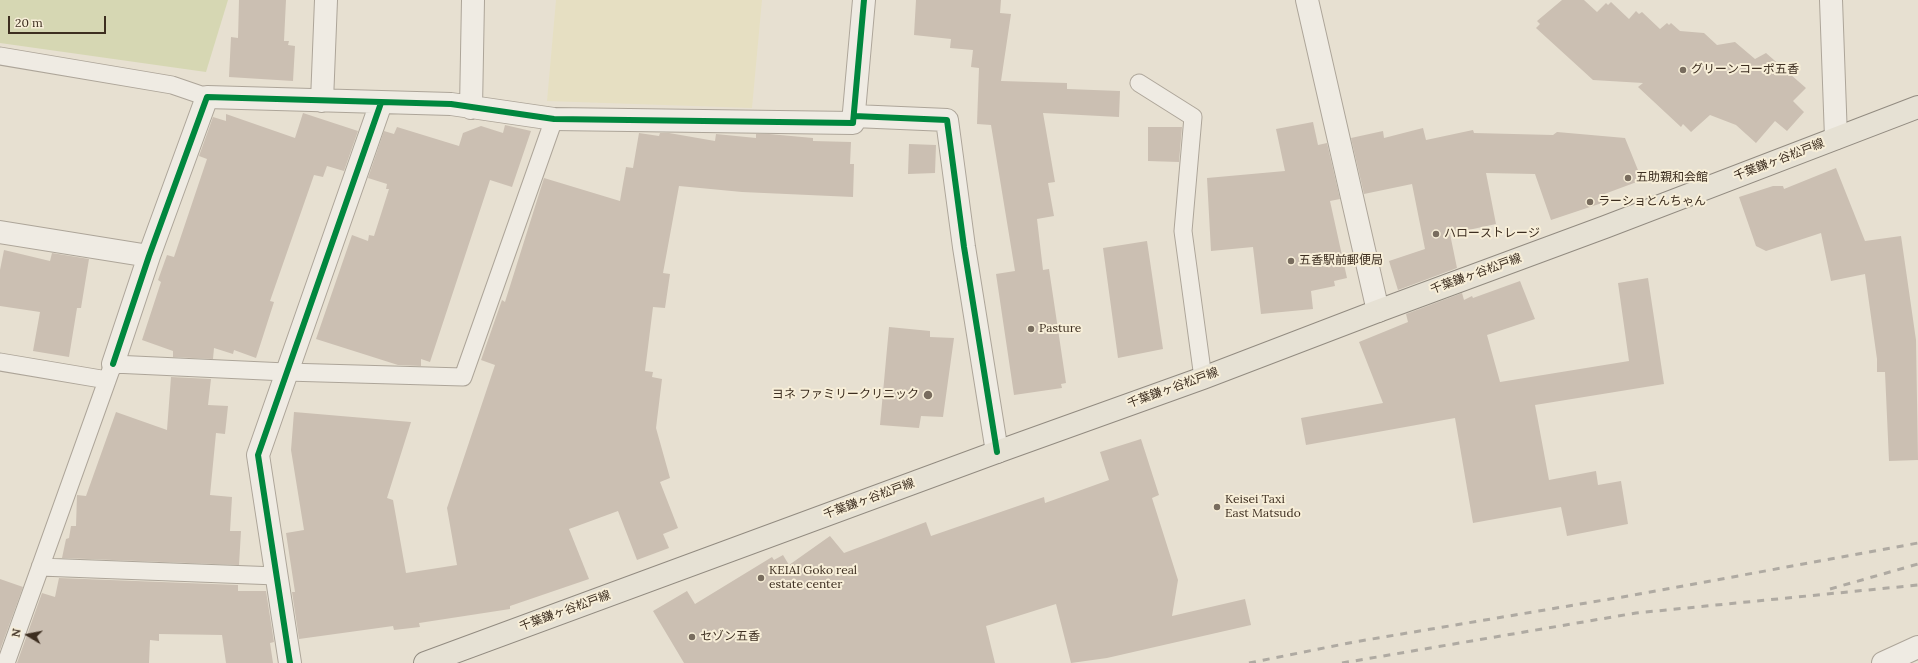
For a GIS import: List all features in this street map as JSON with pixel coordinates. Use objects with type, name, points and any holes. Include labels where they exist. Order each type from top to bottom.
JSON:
[{"type":"main road","name":"千葉鎌ヶ谷松戸線","points":[[425,663],[997,452],[1203,378],[1378,310],[1605,227],[1918,107]]},
{"type":"street","points":[[322,101],[326,0]]},
{"type":"street","points":[[471,108],[474,0]]},
{"type":"street","points":[[853,120],[864,0]]},
{"type":"street","points":[[1307,0],[1378,310]]},
{"type":"street","points":[[1830,0],[1836,138]]},
{"type":"street","points":[[110,372],[149,256],[207,97],[451,104],[554,119],[947,120],[964,247],[997,452]]},
{"type":"street","points":[[290,663],[258,455],[381,103]]},
{"type":"street","points":[[0,232],[149,256]]},
{"type":"street","points":[[1883,663],[1918,647]]},
{"type":"lane","points":[[0,56],[172,85],[207,97]]},
{"type":"lane","points":[[1139,83],[1193,117],[1183,231],[1203,378]]},
{"type":"lane","points":[[0,362],[110,372],[286,372],[463,377],[554,119]]},
{"type":"lane","points":[[6,663],[110,372]]},
{"type":"lane","points":[[40,567],[277,576]]},
{"type":"shaded area","points":[[556,0],[762,0],[752,108],[547,101]]},
{"type":"green space","points":[[0,0],[228,0],[206,72],[0,43]]},
{"type":"building","points":[[239,0],[286,0],[284,41],[289,41],[288,45],[295,46],[293,81],[229,77],[231,37],[238,38]]},
{"type":"building","points":[[916,0],[1001,0],[1000,13],[1011,14],[1001,81],[1067,83],[1067,89],[1120,91],[1119,117],[1043,113],[1055,182],[1048,183],[1054,216],[1037,219],[1043,270],[1049,269],[1066,383],[1061,384],[1062,388],[1014,395],[996,274],[1015,271],[991,125],[977,124],[979,68],[971,67],[973,50],[950,48],[951,39],[914,35]]},
{"type":"building","name":"グリーンコーポ五香","points":[[1562,0],[1584,0],[1597,12],[1606,3],[1608,5],[1611,2],[1629,19],[1636,11],[1639,14],[1642,12],[1660,29],[1667,23],[1669,25],[1671,23],[1680,31],[1704,33],[1717,45],[1735,42],[1755,59],[1766,53],[1806,88],[1793,101],[1804,112],[1787,131],[1775,121],[1756,143],[1736,125],[1710,115],[1691,132],[1683,124],[1681,127],[1638,87],[1643,83],[1593,80],[1536,28],[1540,24],[1537,21]]},
{"type":"building","points":[[303,113],[358,131],[344,171],[327,166],[323,177],[314,175],[270,301],[274,302],[256,358],[234,350],[233,354],[214,348],[213,359],[173,357],[173,351],[142,340],[161,282],[158,280],[167,255],[174,257],[207,159],[199,156],[213,117],[226,121],[226,114],[295,138]]},
{"type":"building","points":[[1313,122],[1318,145],[1327,143],[1340,199],[1330,201],[1347,278],[1334,281],[1335,286],[1311,291],[1313,309],[1261,314],[1253,247],[1211,251],[1207,178],[1285,171],[1276,129]]},
{"type":"building","points":[[505,125],[531,131],[512,187],[490,180],[430,362],[421,359],[421,366],[398,365],[316,339],[352,235],[368,241],[369,235],[374,236],[389,189],[386,189],[387,184],[368,178],[384,131],[394,134],[397,127],[459,146],[463,133],[481,126],[503,133]]},
{"type":"building","points":[[1148,127],[1182,127],[1179,162],[1148,161]]},
{"type":"building","points":[[1423,128],[1426,140],[1473,130],[1474,133],[1553,135],[1557,132],[1625,138],[1642,180],[1599,196],[1602,203],[1551,220],[1535,174],[1486,173],[1496,224],[1450,234],[1457,268],[1398,290],[1389,261],[1425,249],[1412,184],[1364,194],[1351,138],[1383,131],[1384,138]]},
{"type":"building","points":[[639,133],[659,136],[660,133],[669,133],[715,141],[716,134],[756,138],[756,134],[769,134],[813,138],[813,141],[851,142],[850,164],[854,164],[853,197],[742,192],[679,186],[663,273],[670,274],[665,308],[653,307],[645,371],[653,372],[652,377],[662,379],[656,428],[670,478],[660,482],[678,528],[663,534],[669,548],[637,560],[618,511],[569,529],[589,579],[510,606],[510,609],[419,623],[420,627],[394,630],[393,626],[299,639],[292,592],[295,592],[286,533],[304,530],[291,450],[294,412],[411,422],[387,498],[393,500],[406,573],[457,565],[447,508],[495,365],[481,360],[502,300],[505,302],[544,178],[620,201],[626,167],[633,168]]},
{"type":"building","points":[[909,144],[936,145],[935,173],[908,174]]},
{"type":"building","points":[[1836,168],[1865,241],[1901,236],[1916,340],[1918,460],[1889,461],[1885,372],[1877,372],[1877,359],[1865,274],[1831,281],[1821,233],[1766,251],[1756,246],[1739,197],[1773,186],[1783,186],[1784,189]]},
{"type":"building","points":[[1147,241],[1163,349],[1118,358],[1103,248]]},
{"type":"building","points":[[4,250],[50,261],[52,253],[89,259],[81,308],[77,308],[69,357],[33,351],[40,312],[0,306],[0,270]]},
{"type":"building","points":[[1648,278],[1664,384],[1535,405],[1549,480],[1596,471],[1598,485],[1621,481],[1628,524],[1567,536],[1561,507],[1473,523],[1455,418],[1306,445],[1301,418],[1383,403],[1359,342],[1408,322],[1406,314],[1462,293],[1464,300],[1472,296],[1473,298],[1520,281],[1535,319],[1487,335],[1500,382],[1629,361],[1618,283]]},
{"type":"building","points":[[889,327],[930,331],[930,337],[954,338],[943,417],[921,416],[919,428],[880,425]]},
{"type":"building","points":[[171,377],[211,379],[208,405],[228,406],[225,434],[216,433],[210,495],[232,497],[230,531],[241,531],[239,565],[62,558],[66,539],[69,538],[71,526],[76,526],[77,495],[86,496],[116,412],[167,430]]},
{"type":"building","points":[[1141,439],[1159,495],[1152,498],[1178,580],[1172,616],[1245,599],[1251,625],[1107,658],[1071,663],[1056,604],[986,626],[995,663],[684,663],[653,611],[687,591],[695,604],[772,557],[774,560],[783,555],[789,565],[830,536],[844,553],[926,522],[931,536],[1044,497],[1045,503],[1109,480],[1100,452]]},
{"type":"building","points":[[59,578],[238,585],[238,591],[266,591],[274,642],[270,643],[273,663],[226,663],[222,635],[159,634],[159,641],[150,640],[149,663],[17,663],[42,593],[55,597]]},
{"type":"building","points":[[0,579],[23,587],[0,650]]},
{"type":"railway","points":[[1249,663],[1354,642],[1634,595],[1918,543]]},
{"type":"railway","points":[[1830,589],[1918,564]]},
{"type":"railway","points":[[1342,663],[1636,613],[1918,585]]},
{"type":"cycle path","points":[[113,364],[149,256],[207,97],[451,104],[554,119],[853,123],[864,0]]},
{"type":"cycle path","points":[[290,663],[258,455],[381,103]]},
{"type":"cycle path","points":[[854,116],[947,120],[964,247],[997,452]]},
{"type":"place","name":"グリーンコーポ五香","points":[[1683,70]]},
{"type":"place","name":"五助親和会館","points":[[1628,178]]},
{"type":"place","name":"ラーショとんちゃん","points":[[1590,202]]},
{"type":"place","name":"ハローストレージ","points":[[1436,234]]},
{"type":"place","name":"五香駅前郵便局","points":[[1291,261]]},
{"type":"place","name":"Pasture","points":[[1031,329]]},
{"type":"place","name":"ヨネ ファミリークリニック","points":[[928,395]]},
{"type":"place","name":"Keisei Taxi East Matsudo","points":[[1217,507]]},
{"type":"place","name":"KEIAI Goko real estate center","points":[[761,578]]},
{"type":"place","name":"セゾン五香","points":[[692,637]]}]
